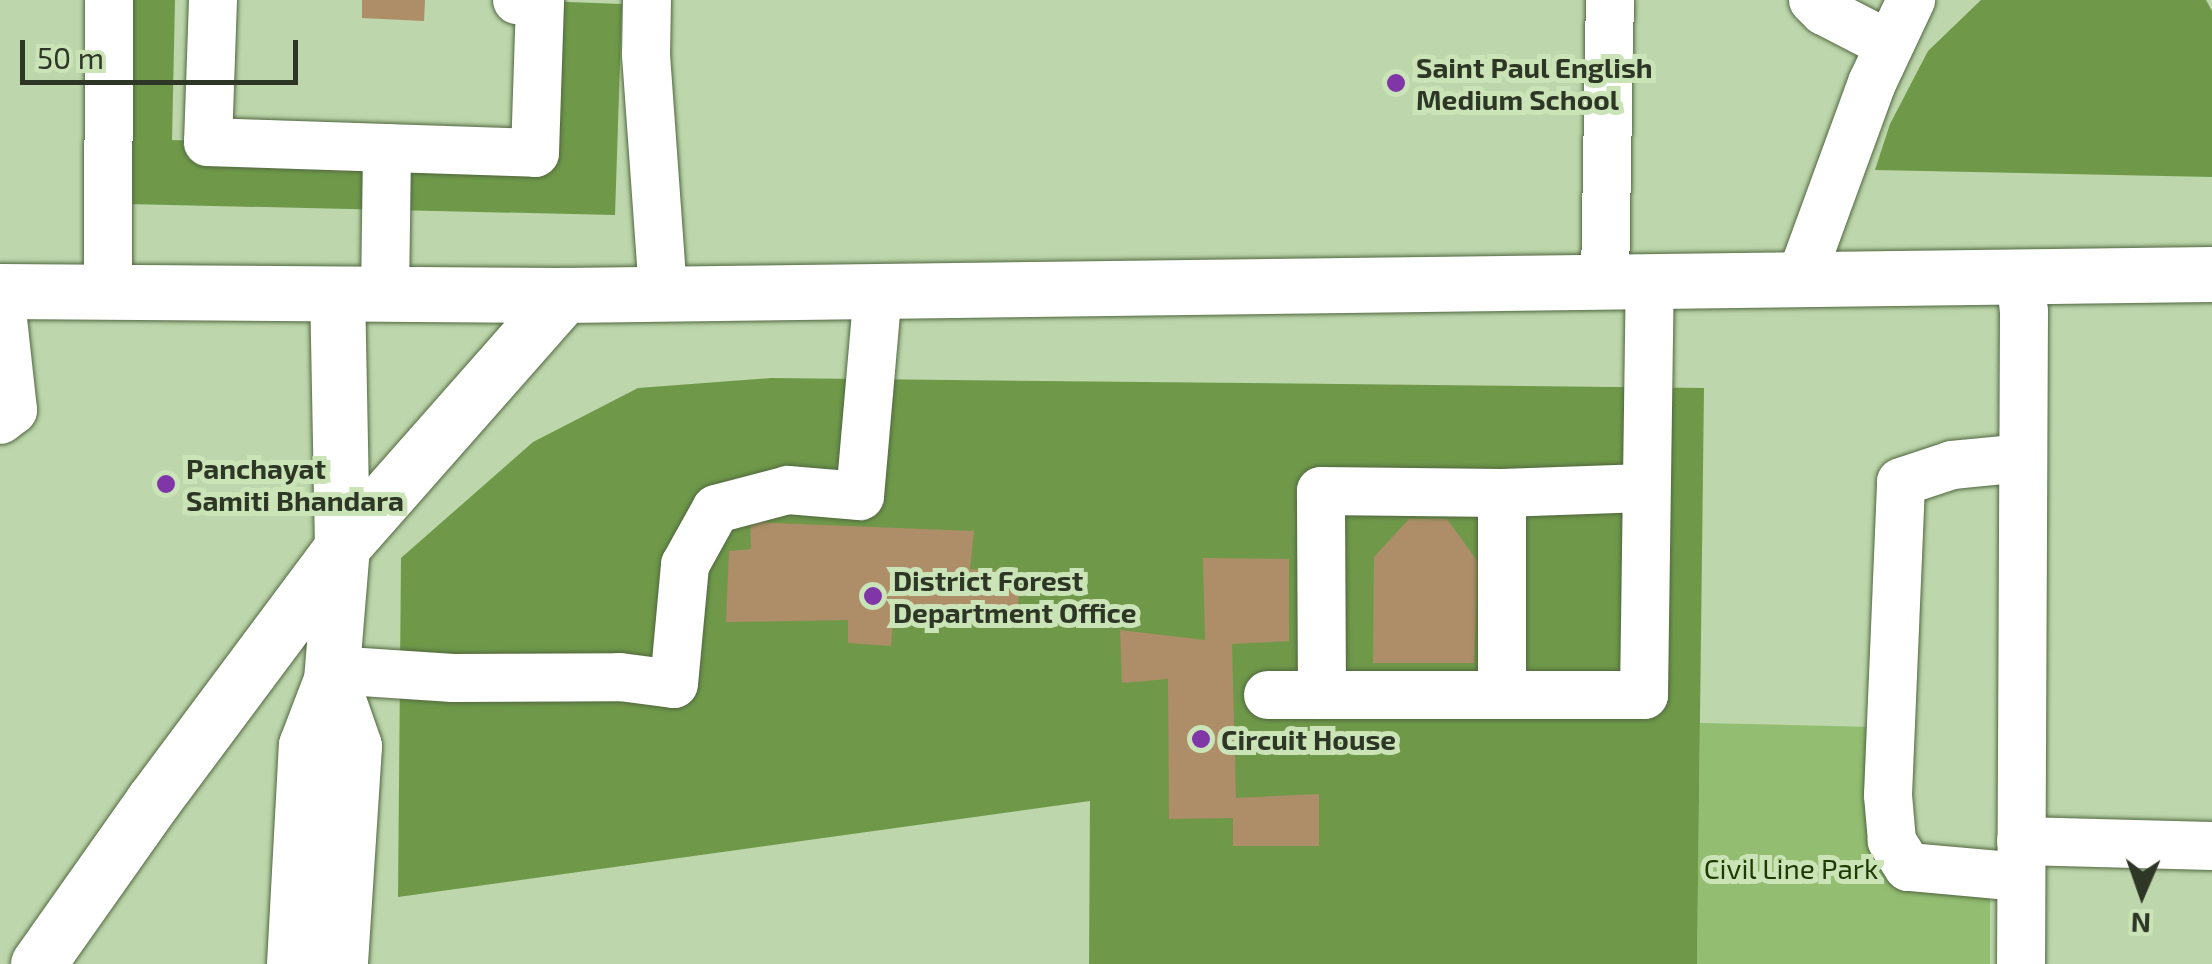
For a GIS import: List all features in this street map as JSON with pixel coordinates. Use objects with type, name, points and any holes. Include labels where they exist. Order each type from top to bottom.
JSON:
[{"type":"main road","points":[[0,291],[564,296],[2212,274]]},
{"type":"main road","points":[[294,964],[306,745],[331,675],[360,295]]},
{"type":"main road","points":[[38,964],[153,800],[342,547],[564,296]]},
{"type":"main road","points":[[331,675],[354,746],[340,964]]},
{"type":"street","points":[[108,290],[109,0]]},
{"type":"street","points":[[212,0],[208,142],[535,152],[540,1],[517,0]]},
{"type":"street","points":[[647,0],[646,55],[663,293]]},
{"type":"street","points":[[1268,695],[1644,695],[1645,488],[1627,280],[1610,0]]},
{"type":"street","points":[[1813,0],[1824,11],[1888,44]]},
{"type":"street","points":[[1801,277],[1888,44],[1911,0]]},
{"type":"street","points":[[360,295],[387,148]]},
{"type":"street","points":[[2020,274],[2021,964]]},
{"type":"street","points":[[331,675],[620,677],[674,684],[685,565],[716,509],[788,490],[860,496],[878,290]]},
{"type":"street","points":[[0,291],[13,410],[0,420]]},
{"type":"street","points":[[2023,458],[1952,466],[1901,482],[1888,795],[1892,841],[1908,867],[2212,846]]},
{"type":"street","points":[[1322,695],[1321,491],[1502,493],[1645,488]]},
{"type":"street","points":[[1502,493],[1502,695]]},
{"type":"green space","points":[[129,0],[175,0],[172,140],[534,153],[541,1],[622,4],[615,215],[127,204]]},
{"type":"green space","points":[[1981,0],[2206,0],[2212,11],[2212,177],[1875,170],[1890,124],[1928,51]]},
{"type":"green space","points":[[771,378],[1704,388],[1697,964],[1089,964],[1090,801],[398,897],[401,558],[533,442],[638,388]]},
{"type":"green space","name":"Civil Line Park","points":[[1700,723],[1874,727],[1876,828],[1990,890],[1990,964],[1697,964]]},
{"type":"building","points":[[362,0],[425,0],[424,21],[362,18]]},
{"type":"building","name":"Circuit House","points":[[1409,519],[1447,519],[1478,562],[1474,663],[1373,663],[1374,557]]},
{"type":"building","name":"District Forest Department Office","points":[[750,522],[974,531],[970,569],[1020,573],[1017,622],[893,619],[891,646],[848,643],[848,620],[726,622],[729,551],[751,549]]},
{"type":"building","name":"Circuit House","points":[[1203,558],[1289,559],[1289,641],[1232,644],[1236,798],[1319,794],[1319,846],[1233,846],[1233,818],[1169,819],[1168,679],[1122,683],[1120,630],[1205,640]]},
{"type":"place","name":"Saint Paul English Medium School","points":[[1396,83]]},
{"type":"place","name":"Panchayat Samiti Bhandara","points":[[166,484]]},
{"type":"place","name":"District Forest Department Office","points":[[873,596]]},
{"type":"place","name":"Circuit House","points":[[1201,739]]}]
